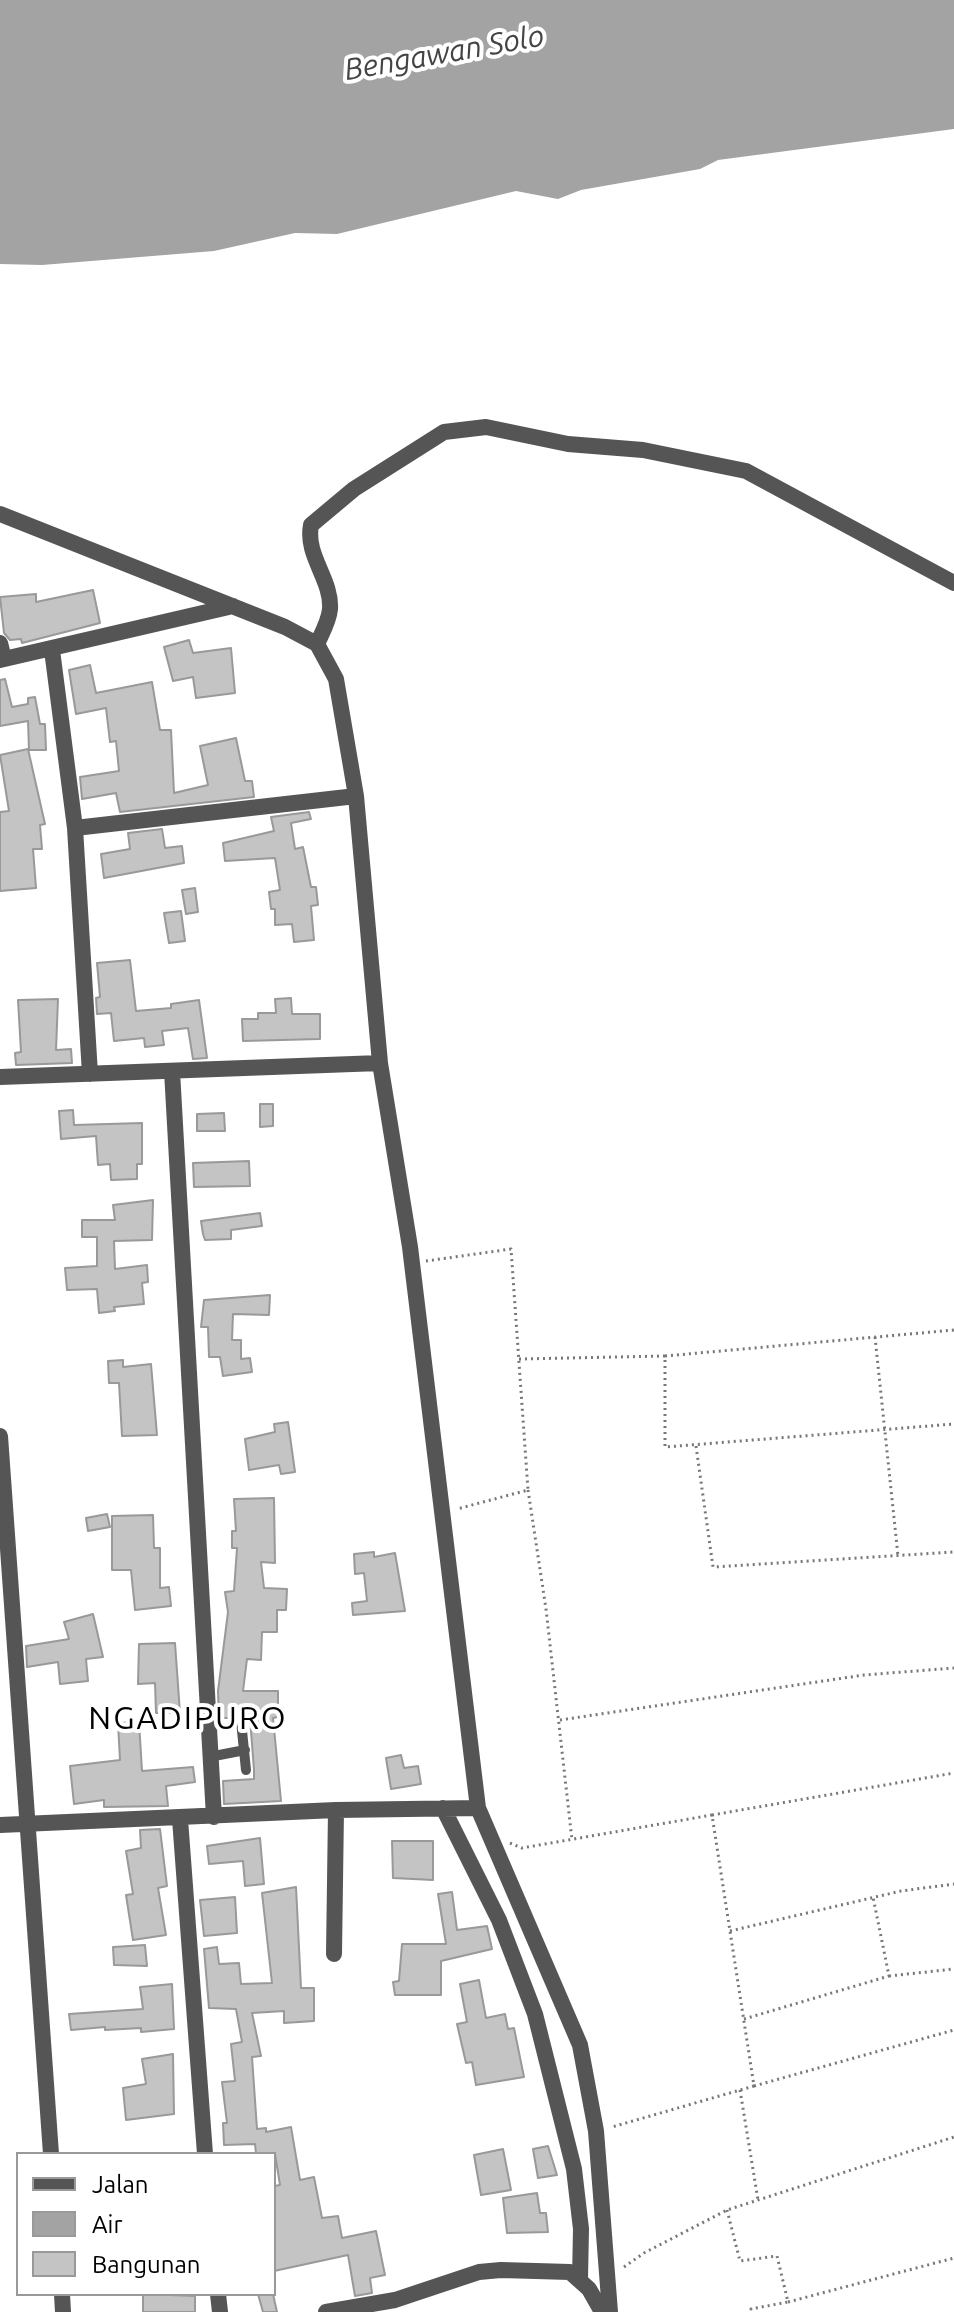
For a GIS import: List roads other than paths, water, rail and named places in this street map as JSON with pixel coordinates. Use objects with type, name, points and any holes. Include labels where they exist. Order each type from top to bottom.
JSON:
[{"type":"street","points":[[317,644],[330,611],[329,596],[311,553],[311,525],[354,489],[432,439],[444,432],[467,428],[486,427],[568,444],[643,450],[746,471],[954,583]]},
{"type":"street","points":[[0,514],[233,606],[317,644],[336,679],[356,796],[380,1063],[412,1263],[478,1808],[580,2045],[596,2131],[610,2312]]},
{"type":"street","points":[[1,654],[52,650],[233,606]]},
{"type":"street","points":[[52,650],[75,828],[90,1074]]},
{"type":"street","points":[[75,828],[356,796]]},
{"type":"street","points":[[0,1077],[380,1063]]},
{"type":"street","points":[[172,1071],[214,1817]]},
{"type":"street","points":[[0,1436],[15,1825],[51,2152]]},
{"type":"street","points":[[443,1808],[499,1920],[535,2014],[574,2169],[581,2229],[580,2279]]},
{"type":"street","points":[[15,1825],[336,1810],[478,1808]]},
{"type":"street","points":[[334,1954],[336,1810]]},
{"type":"street","points":[[180,1819],[205,2152]]},
{"type":"street","points":[[326,2312],[395,2300],[479,2272],[570,2272],[580,2279],[602,2312]]},
{"type":"lane","points":[[241,1721],[246,1770]]},
{"type":"lane","points":[[209,1757],[245,1750]]},
{"type":"water","name":"Bengawan Solo","points":[[0,0],[954,0],[954,129],[718,160],[700,169],[581,190],[558,199],[516,191],[337,234],[295,233],[214,251],[42,265],[0,264]]},
{"type":"district","name":"NGADIPURO","points":[[188,1718]]}]
